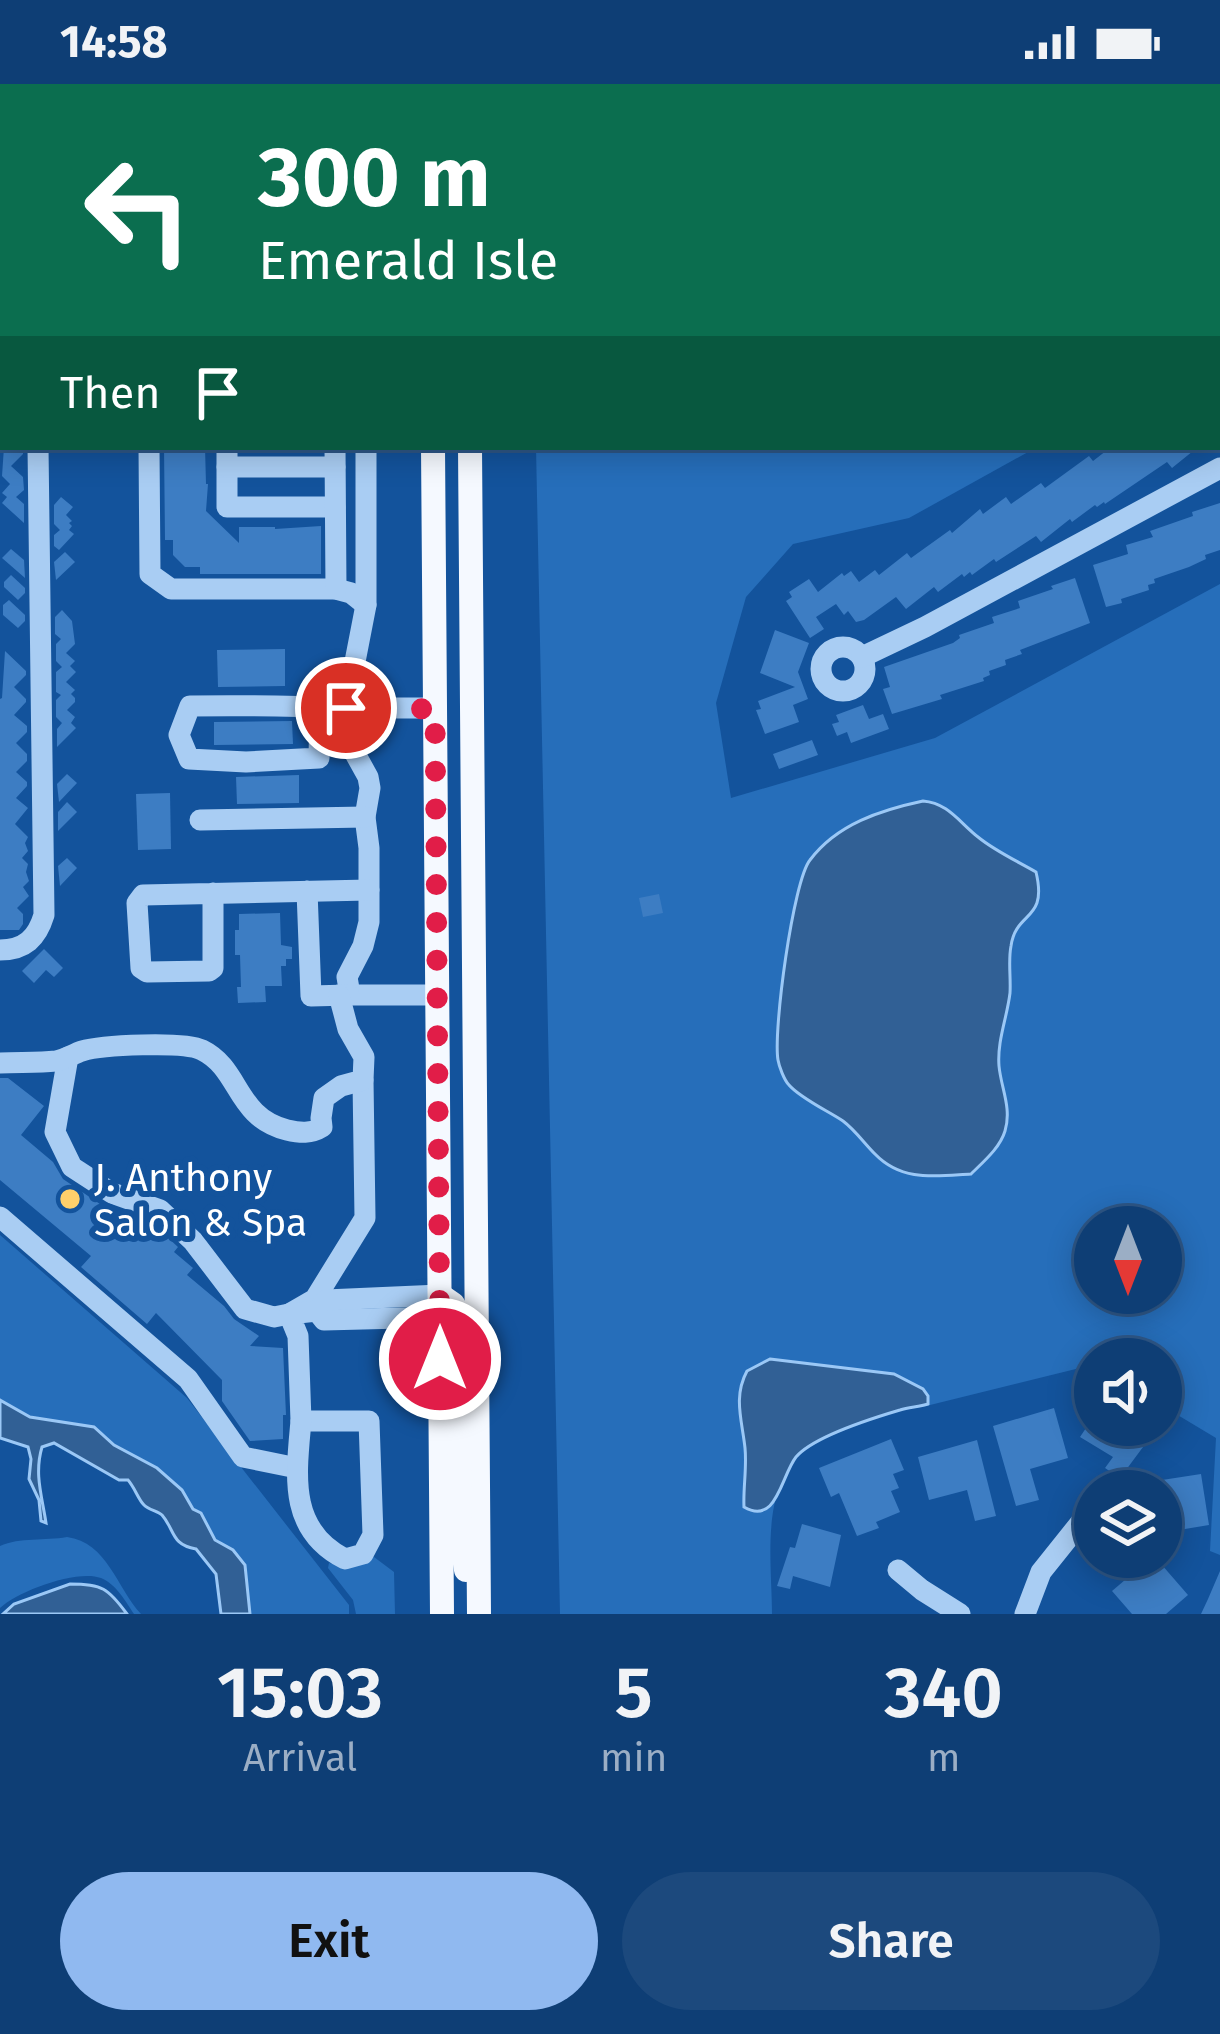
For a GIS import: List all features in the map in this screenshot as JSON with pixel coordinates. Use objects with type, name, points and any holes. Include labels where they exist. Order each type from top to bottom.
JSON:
[{"type":"main road","points":[[433,450],[442,1614]]},
{"type":"main road","points":[[470,450],[476,1614]]},
{"type":"main road","points":[[440,1306],[453,1304],[458,1313],[460,1532],[476,1614]]},
{"type":"street","points":[[0,950],[16,950],[29,943],[44,915],[38,450]]},
{"type":"street","points":[[149,450],[151,574],[171,589],[336,589],[366,605]]},
{"type":"street","points":[[290,1314],[315,1299],[365,1217],[364,1057],[348,1029],[344,995],[367,934],[369,890],[365,817],[370,788],[347,739],[346,708],[366,605],[365,450]]},
{"type":"street","points":[[335,507],[227,507],[227,457],[335,457],[336,589]]},
{"type":"street","points":[[862,657],[1027,574],[1220,468]]},
{"type":"street","points":[[320,707],[320,758],[189,759],[179,734],[190,706],[320,707],[435,709]]},
{"type":"street","points":[[200,820],[365,817]]},
{"type":"street","points":[[213,893],[213,968],[148,972],[141,968],[137,903],[143,895],[213,893],[369,890]]},
{"type":"street","points":[[307,891],[311,996],[438,995]]},
{"type":"street","points":[[0,1063],[61,1060],[84,1050],[190,1045],[208,1052],[260,1118],[299,1133],[322,1127]]},
{"type":"street","points":[[68,1057],[55,1132],[72,1167],[112,1193],[160,1210],[193,1240],[245,1309],[274,1317],[317,1311],[326,1300],[440,1306]]},
{"type":"street","points":[[322,1127],[324,1098],[341,1086],[363,1080]]},
{"type":"street","points":[[322,1127],[337,1132],[364,1128]]},
{"type":"street","points":[[0,1217],[188,1378],[243,1457],[297,1468]]},
{"type":"street","points":[[290,1314],[298,1336],[301,1513],[325,1549],[345,1558],[364,1554],[373,1535],[369,1421],[301,1421]]},
{"type":"street","points":[[1024,1614],[1041,1572],[1074,1531]]},
{"type":"street","points":[[898,1570],[961,1614]]},
{"type":"shaded area","points":[[536,450],[1032,450],[909,518],[793,544],[746,597],[716,703],[731,798],[935,738],[1220,584],[1220,1555],[1210,1551],[1216,1438],[1182,1418],[1182,1338],[1074,1338],[1074,1369],[881,1414],[826,1438],[805,1449],[779,1487],[770,1551],[772,1614],[560,1614]]},
{"type":"shaded area","points":[[923,801],[946,809],[985,842],[1036,872],[1039,888],[1035,908],[1019,926],[1010,952],[1010,993],[999,1057],[1007,1123],[995,1149],[971,1174],[920,1175],[885,1163],[843,1121],[794,1090],[778,1060],[786,957],[797,896],[810,860],[833,837],[861,820]]},
{"type":"shaded area","points":[[0,1235],[187,1398],[349,1605],[349,1614],[250,1614],[245,1565],[233,1550],[215,1540],[182,1490],[157,1468],[81,1424],[30,1417],[0,1400]]},
{"type":"shaded area","points":[[770,1359],[894,1374],[923,1389],[928,1404],[875,1418],[816,1442],[796,1457],[771,1505],[755,1511],[744,1507],[739,1399],[747,1371]]},
{"type":"shaded area","points":[[0,1400],[30,1417],[94,1427],[114,1445],[157,1468],[201,1513],[215,1540],[233,1550],[245,1565],[250,1614],[221,1614],[216,1574],[196,1549],[178,1540],[162,1515],[144,1505],[128,1480],[119,1480],[54,1443],[42,1447],[40,1457],[46,1523],[41,1521],[39,1500],[29,1479],[28,1447],[0,1438]]},
{"type":"shaded area","points":[[67,1537],[92,1547],[102,1557],[141,1614],[134,1614],[111,1584],[91,1576],[48,1583],[0,1608],[0,1546]]},
{"type":"shaded area","points":[[370,1554],[394,1572],[395,1614],[356,1614],[353,1600],[328,1568],[329,1563],[343,1566]]},
{"type":"shaded area","points":[[70,1584],[103,1589],[127,1614],[3,1614],[14,1604]]},
{"type":"building","points":[[4,450],[23,450],[11,466],[23,477],[24,490],[16,497],[24,504],[24,523],[2,503],[7,497],[2,493],[10,484],[2,476]]},
{"type":"building","points":[[164,450],[205,450],[206,511],[239,543],[239,527],[321,526],[321,574],[200,574],[200,567],[185,567],[173,555],[173,540],[165,540]]},
{"type":"building","points":[[1107,450],[1194,450],[1172,468],[1167,462],[1105,504],[1070,519],[1041,542],[1036,536],[972,575],[962,574],[938,592],[934,587],[906,609],[896,597],[856,622],[836,604],[816,617],[824,629],[810,638],[786,601],[792,597],[789,592],[809,579],[818,592],[842,573],[851,571],[859,582],[875,570],[879,575],[907,553],[911,558],[950,530],[952,533],[980,509],[983,514],[1006,497],[1011,504],[1041,483],[1045,488],[1089,456],[1093,461]]},
{"type":"building","points":[[61,497],[73,507],[66,515],[74,534],[59,550],[54,546],[54,535],[60,530],[54,524],[54,505]]},
{"type":"building","points":[[1220,503],[1220,550],[1154,579],[1149,590],[1106,607],[1093,565],[1128,554],[1126,545],[1153,537],[1150,531]]},
{"type":"building","points":[[11,549],[24,560],[25,578],[2,558]]},
{"type":"building","points":[[65,552],[75,562],[56,580],[54,562]]},
{"type":"building","points":[[11,575],[25,588],[18,600],[4,587]]},
{"type":"building","points":[[1075,578],[1090,623],[1020,650],[1022,654],[989,671],[984,681],[892,714],[883,689],[890,687],[884,667],[953,643],[959,635],[994,623],[992,617],[1020,608],[1018,601]]},
{"type":"building","points":[[9,600],[25,615],[18,628],[3,615],[3,605]]},
{"type":"building","points":[[62,610],[72,621],[75,644],[66,653],[75,661],[70,666],[76,672],[66,682],[75,690],[71,694],[75,702],[67,710],[75,717],[71,723],[76,728],[57,747],[57,729],[62,723],[56,717],[56,700],[61,695],[56,692],[56,672],[62,667],[56,661],[56,644],[61,639],[55,634],[55,617]]},
{"type":"building","points":[[775,630],[809,643],[798,672],[808,699],[793,705],[799,722],[765,734],[756,710],[761,709],[758,701],[795,687],[760,673]]},
{"type":"building","points":[[285,649],[285,686],[218,687],[217,650]]},
{"type":"building","points":[[5,651],[26,671],[14,687],[26,702],[14,715],[27,726],[16,743],[27,754],[27,761],[16,772],[27,786],[16,798],[28,808],[15,824],[28,837],[28,851],[22,858],[28,864],[29,881],[23,887],[29,896],[17,908],[23,914],[19,930],[0,930],[0,699]]},
{"type":"building","points":[[863,705],[869,719],[883,714],[889,729],[851,743],[847,732],[837,736],[832,724],[839,722],[836,715]]},
{"type":"building","points":[[292,721],[293,744],[214,745],[214,722]]},
{"type":"building","points":[[812,740],[818,755],[779,769],[773,754]]},
{"type":"building","points":[[67,774],[77,783],[59,802],[57,784]]},
{"type":"building","points":[[299,775],[299,803],[237,804],[236,777]]},
{"type":"building","points":[[170,793],[171,849],[138,850],[136,794]]},
{"type":"building","points":[[67,802],[77,812],[58,831],[58,812]]},
{"type":"building","points":[[67,858],[77,868],[60,886],[58,866]]},
{"type":"building","points":[[659,894],[663,913],[643,917],[639,898]]},
{"type":"building","points":[[280,913],[281,945],[292,947],[292,959],[281,966],[282,986],[265,986],[266,1002],[238,1003],[240,955],[235,955],[235,930],[239,930],[239,914]]},
{"type":"building","points":[[44,949],[63,968],[54,977],[46,970],[34,983],[22,971]]},
{"type":"building","points":[[0,1078],[8,1078],[44,1106],[21,1135],[53,1162],[63,1179],[122,1219],[127,1214],[145,1229],[152,1223],[193,1268],[187,1275],[259,1336],[250,1346],[283,1348],[283,1439],[250,1441],[222,1401],[222,1380],[156,1313],[147,1324],[81,1267],[91,1256],[0,1180]]},
{"type":"building","points":[[1054,1408],[1068,1458],[1030,1469],[1039,1500],[1016,1506],[993,1426]]},
{"type":"building","points":[[891,1439],[904,1470],[893,1474],[899,1488],[891,1491],[900,1512],[876,1522],[879,1528],[857,1536],[839,1493],[831,1497],[819,1468]]},
{"type":"building","points":[[977,1440],[996,1516],[975,1521],[967,1490],[929,1500],[918,1457]]},
{"type":"building","points":[[1095,1446],[1144,1446],[1126,1470],[1105,1468],[1113,1457]]},
{"type":"building","points":[[1201,1474],[1209,1525],[1182,1530],[1182,1477]]},
{"type":"building","points":[[802,1524],[841,1535],[830,1587],[793,1576],[790,1589],[777,1586]]},
{"type":"building","points":[[1220,1571],[1220,1614],[1201,1614],[1208,1599]]},
{"type":"building","points":[[1127,1578],[1173,1578],[1188,1595],[1166,1614],[1132,1614],[1112,1591]]},
{"type":"place","name":"J. Anthony Salon & Spa","points":[[70,1199]]},
{"type":"route","points":[[346,708],[435,709],[440,1359]]}]
